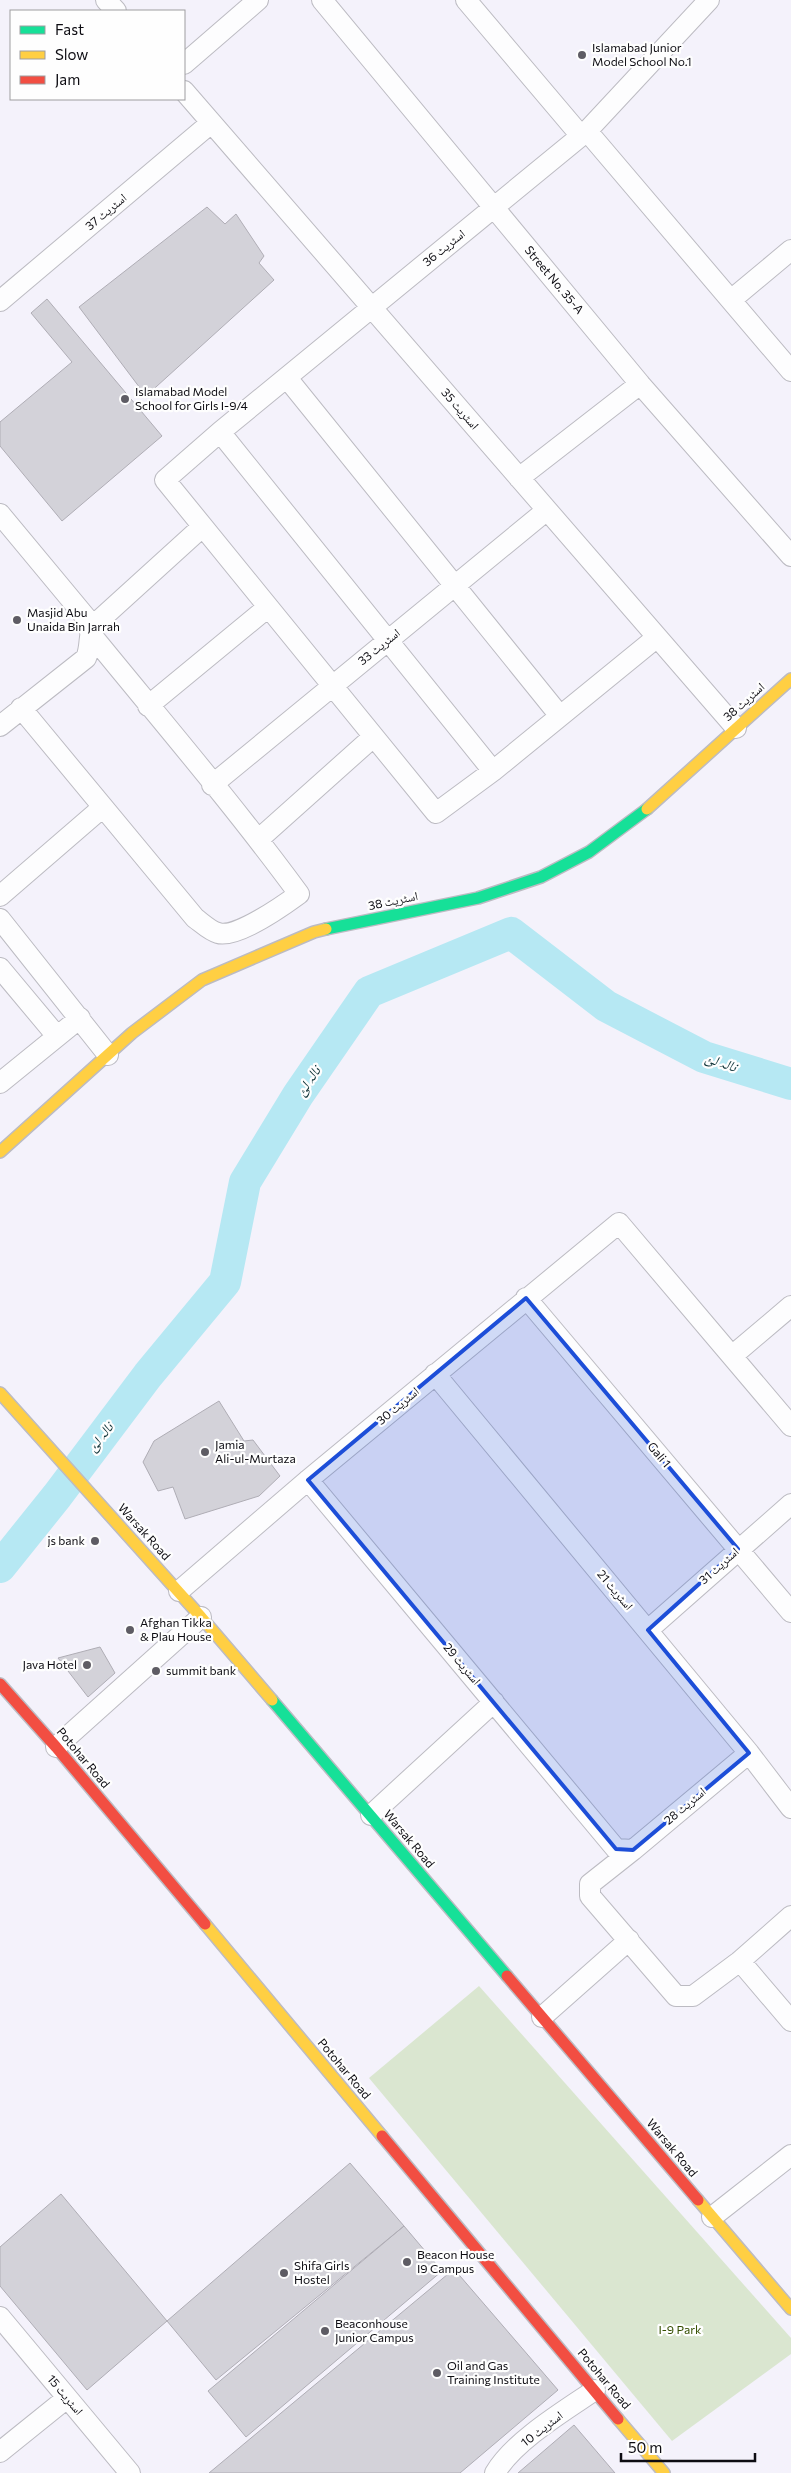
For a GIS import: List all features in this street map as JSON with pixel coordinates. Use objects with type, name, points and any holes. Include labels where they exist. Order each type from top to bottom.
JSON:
[{"type":"street","points":[[106,0],[115,10]]},
{"type":"street","points":[[185,63],[258,0]]},
{"type":"street","name":"Street No. 35-A","points":[[322,0],[640,384],[791,556]]},
{"type":"street","points":[[466,0],[731,300],[791,371]]},
{"type":"street","name":"اسٹریٹ 36","points":[[202,528],[165,480],[220,432],[584,134],[709,0]]},
{"type":"street","name":"اسٹریٹ 35","points":[[185,92],[656,638],[736,728]]},
{"type":"street","name":"اسٹریٹ 37","points":[[0,300],[211,122]]},
{"type":"street","points":[[731,300],[791,250]]},
{"type":"street","points":[[286,378],[560,716]]},
{"type":"street","points":[[519,478],[640,384]]},
{"type":"street","points":[[220,432],[493,771]]},
{"type":"street","name":"اسٹریٹ 33","points":[[212,784],[547,510]]},
{"type":"street","points":[[0,514],[92,629],[148,706],[259,839],[298,894],[260,920],[231,932],[219,934],[194,918],[21,708]]},
{"type":"street","points":[[0,726],[86,658],[91,648],[92,629],[202,528],[436,814],[493,771],[656,638]]},
{"type":"street","points":[[148,706],[267,608]]},
{"type":"street","name":"اسٹریٹ 38","points":[[0,1152],[132,1033],[202,980],[314,932],[387,915],[478,898],[542,877],[589,852],[638,816],[791,679]]},
{"type":"street","points":[[259,839],[372,738]]},
{"type":"street","points":[[0,896],[103,807]]},
{"type":"street","points":[[0,919],[108,1055]]},
{"type":"street","points":[[0,968],[56,1035]]},
{"type":"street","points":[[0,1083],[56,1035],[80,1018]]},
{"type":"street","name":"اسٹریٹ 30","points":[[179,1591],[308,1480],[619,1223],[732,1356]]},
{"type":"street","name":"Gali 1","points":[[526,1298],[791,1612]]},
{"type":"street","points":[[791,1306],[732,1356],[791,1426]]},
{"type":"street","name":"اسٹریٹ 21","points":[[435,1374],[750,1753],[791,1808]]},
{"type":"street","name":"Warsak Road","points":[[0,1393],[202,1617],[791,2309]]},
{"type":"street","name":"اسٹریٹ 29","points":[[308,1480],[494,1702],[625,1849]]},
{"type":"street","name":"اسٹریٹ 31","points":[[648,1630],[791,1504]]},
{"type":"street","points":[[56,1747],[202,1617]]},
{"type":"street","name":"Potohar Road","points":[[0,1684],[56,1747],[664,2473]]},
{"type":"street","points":[[371,1816],[494,1702]]},
{"type":"street","name":"اسٹریٹ 28","points":[[629,1940],[590,1896],[590,1884],[625,1849],[750,1753]]},
{"type":"street","points":[[542,2017],[629,1940],[676,1996],[693,1996],[740,1961],[791,1916]]},
{"type":"street","points":[[740,1961],[791,2021]]},
{"type":"street","points":[[712,2217],[791,2155]]},
{"type":"street","name":"اسٹریٹ 15","points":[[0,2317],[130,2473]]},
{"type":"street","name":"اسٹریٹ 10","points":[[495,2473],[502,2462],[546,2423],[595,2390]]},
{"type":"street","points":[[0,2452],[68,2398]]},
{"type":"highlighted area","points":[[526,1298],[738,1549],[648,1630],[749,1753],[633,1850],[616,1849],[308,1480]]},
{"type":"green space","name":"I-9 Park","points":[[479,1986],[791,2338],[791,2354],[672,2441],[369,2078]]},
{"type":"building","points":[[207,207],[225,224],[236,214],[264,256],[259,263],[274,280],[146,396],[79,307]]},
{"type":"building","points":[[47,299],[162,436],[62,521],[0,446],[0,422],[72,362],[31,313]]},
{"type":"building","name":"Jamia Ali-ul-Murtaza","points":[[219,1401],[244,1441],[253,1440],[280,1476],[259,1496],[185,1519],[173,1487],[158,1491],[143,1462],[154,1441]]},
{"type":"building","name":"Java Hotel","points":[[100,1647],[115,1673],[88,1697],[58,1658]]},
{"type":"building","name":"Shifa Girls Hostel","points":[[350,2163],[404,2226],[216,2380],[167,2321]]},
{"type":"building","points":[[61,2194],[167,2321],[87,2390],[0,2286],[0,2247]]},
{"type":"building","name":"Beaconhouse Junior Campus","points":[[404,2226],[442,2271],[246,2437],[208,2391]]},
{"type":"building","name":"Oil and Gas Training Institute","points":[[454,2269],[558,2390],[460,2473],[209,2473]]},
{"type":"building","points":[[574,2425],[615,2473],[518,2473]]},
{"type":"waterway","name":"نالہ لئ","points":[[0,1567],[57,1496],[148,1375],[225,1282],[245,1182],[298,1095],[369,992],[511,933],[606,1006],[704,1057],[791,1084]]},
{"type":"traffic: fast","points":[[326,929],[478,898],[541,877],[589,852],[647,809]]},
{"type":"traffic: fast","points":[[272,1700],[507,1976]]},
{"type":"traffic: slow","points":[[647,809],[791,679]]},
{"type":"traffic: slow","points":[[0,1152],[132,1033],[202,980],[314,932],[326,929]]},
{"type":"traffic: slow","points":[[0,1393],[201,1617],[272,1700]]},
{"type":"traffic: slow","points":[[205,1924],[382,2136]]},
{"type":"traffic: slow","points":[[698,2200],[791,2309]]},
{"type":"traffic: slow","points":[[618,2419],[664,2473]]},
{"type":"traffic: jam","points":[[0,1684],[56,1747],[205,1924]]},
{"type":"traffic: jam","points":[[507,1976],[698,2200]]},
{"type":"traffic: jam","points":[[382,2136],[618,2419]]},
{"type":"place","name":"Islamabad Junior Model School No.1","points":[[582,55]]},
{"type":"place","name":"Islamabad Model School for Girls I-9/4","points":[[125,399]]},
{"type":"place","name":"Masjid Abu Unaida Bin Jarrah","points":[[17,620]]},
{"type":"place","name":"Jamia Ali-ul-Murtaza","points":[[205,1452]]},
{"type":"place","name":"js bank","points":[[95,1541]]},
{"type":"place","name":"Afghan Tikka & Plau House","points":[[130,1630]]},
{"type":"place","name":"Java Hotel","points":[[87,1665]]},
{"type":"place","name":"summit bank","points":[[156,1671]]},
{"type":"place","name":"Beacon House I9 Campus","points":[[407,2262]]},
{"type":"place","name":"Shifa Girls Hostel","points":[[284,2273]]},
{"type":"place","name":"Beaconhouse Junior Campus","points":[[325,2331]]},
{"type":"place","name":"Oil and Gas Training Institute","points":[[437,2373]]}]
